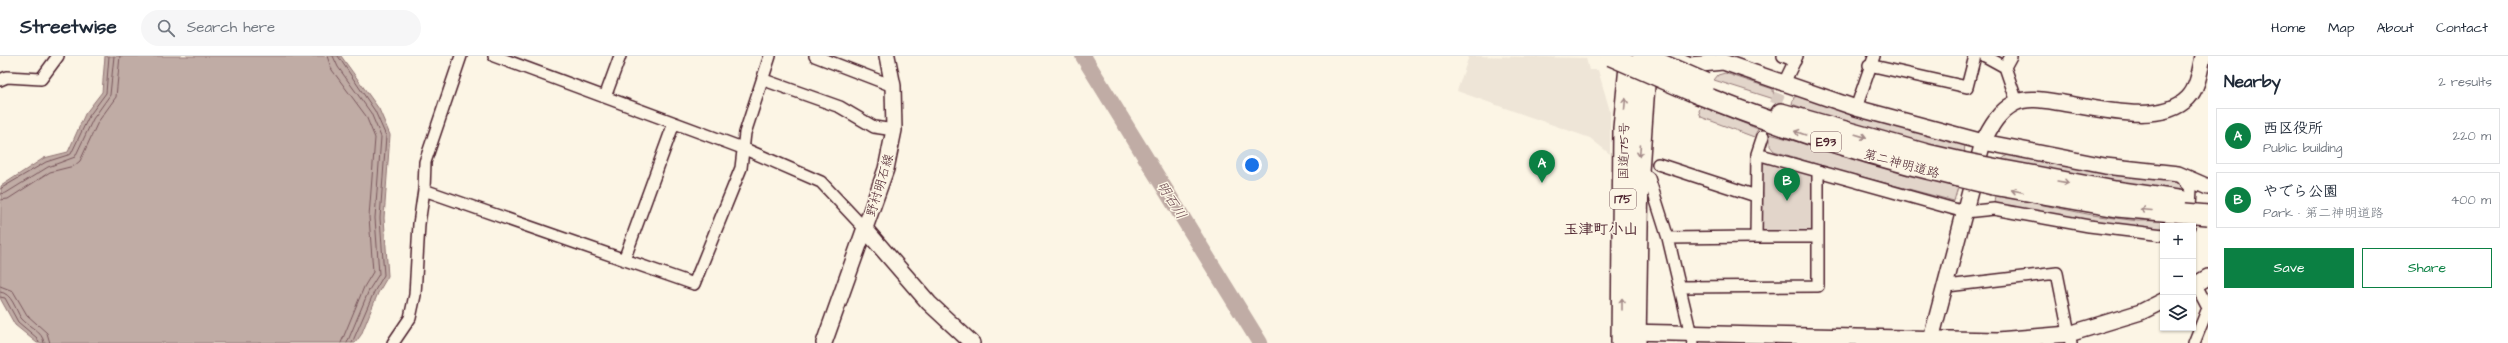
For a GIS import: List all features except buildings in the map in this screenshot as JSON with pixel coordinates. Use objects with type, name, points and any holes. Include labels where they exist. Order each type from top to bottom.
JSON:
[{"type":"highway","points":[[1603,56],[1639,59]]},
{"type":"highway","name":"第二神明道路","points":[[1611,56],[1639,59],[1701,89],[1784,115],[1927,154],[1961,170],[1995,177],[2115,191],[2186,213],[2208,215]]},
{"type":"highway","name":"国道175号","points":[[1629,338],[1638,171],[1639,59]]},
{"type":"highway","name":"国道175号","points":[[1629,338],[1623,128],[1639,59]]},
{"type":"highway","name":"第二神明道路","points":[[2186,213],[2208,203]]},
{"type":"street","points":[[0,80],[7,77],[41,79],[58,56]]},
{"type":"street","points":[[393,343],[410,318],[416,295],[419,224],[424,190],[425,162],[461,56]]},
{"type":"street","points":[[494,56],[745,149],[821,182],[865,229],[824,343]]},
{"type":"street","points":[[605,97],[620,56]]},
{"type":"street","name":"野村明石線","points":[[887,56],[893,86],[894,130],[886,169],[865,229],[929,303],[972,343]]},
{"type":"street","points":[[1670,56],[1690,65],[1723,62],[1783,85],[1856,108],[1983,142],[2105,166],[2178,174],[2208,187]]},
{"type":"street","points":[[1783,56],[1796,58],[1783,85]]},
{"type":"street","points":[[1856,108],[1871,61],[1967,87],[1974,56]]},
{"type":"street","points":[[1985,56],[2005,67],[2016,102]]},
{"type":"street","points":[[2005,67],[2011,56]]},
{"type":"street","points":[[1931,340],[1983,142],[1993,122],[2008,106],[2016,102],[2036,99],[2146,115],[2170,110],[2189,98],[2198,81],[2203,56]]},
{"type":"street","points":[[424,190],[694,284],[741,168],[745,149],[745,133],[764,80],[767,57]]},
{"type":"street","points":[[820,57],[893,86]]},
{"type":"street","points":[[764,80],[840,107],[874,127],[894,130]]},
{"type":"street","points":[[624,260],[674,123]]},
{"type":"street","points":[[1756,237],[1757,154],[1763,136]]},
{"type":"street","points":[[1757,154],[1965,212],[1994,209],[2089,226],[2160,235]]},
{"type":"street","points":[[1658,164],[1756,196]]},
{"type":"street","points":[[1638,171],[1649,178],[1668,238],[1692,338]]},
{"type":"street","points":[[1680,287],[1818,286],[1818,171]]},
{"type":"street","points":[[2178,174],[2192,189],[2186,213]]},
{"type":"street","points":[[1668,238],[1817,237]]},
{"type":"street","points":[[1946,286],[2057,273],[2070,339]]},
{"type":"street","points":[[2194,343],[2208,308],[2199,283]]},
{"type":"street","points":[[1629,338],[1931,340],[2070,339],[2141,312],[2160,302]]},
{"type":"shaded area","points":[[1469,56],[1586,58],[1589,70],[1598,70],[1610,111],[1610,154],[1590,138],[1457,91]]},
{"type":"shaded area","points":[[1725,73],[1773,89],[1774,99],[1714,80],[1718,75]]},
{"type":"shaded area","points":[[1800,96],[1965,144],[1964,154],[1832,119],[1792,104],[1794,97]]},
{"type":"shaded area","points":[[1701,106],[1758,129],[1754,137],[1701,117],[1699,111]]},
{"type":"shaded area","points":[[1770,134],[1958,187],[1954,201],[1832,169],[1774,151],[1770,146]]},
{"type":"shaded area","points":[[2010,153],[2177,179],[2185,188],[2185,193],[2000,161]]},
{"type":"shaded area","points":[[1764,159],[1815,174],[1814,229],[1808,235],[1764,234],[1760,229],[1760,162]]},
{"type":"shaded area","points":[[1995,195],[2092,215],[2138,221],[2182,220],[2182,223],[2160,223],[2160,230],[2078,221],[1994,204]]},
{"type":"water","points":[[105,56],[341,56],[379,109],[390,135],[384,218],[388,276],[378,293],[361,335],[355,343],[37,343],[15,325],[0,298],[1,186],[44,158],[68,152],[85,114],[102,92]]},
{"type":"waterway","name":"明石川","points":[[1083,56],[1260,343]]},
{"type":"tunnel","points":[[1769,119],[1783,85]]},
{"type":"place","name":"西区役所","points":[[1542,183]]},
{"type":"place","name":"やでら公園","points":[[1787,201]]},
{"type":"district","name":"玉津町小山","points":[[1601,229]]}]
